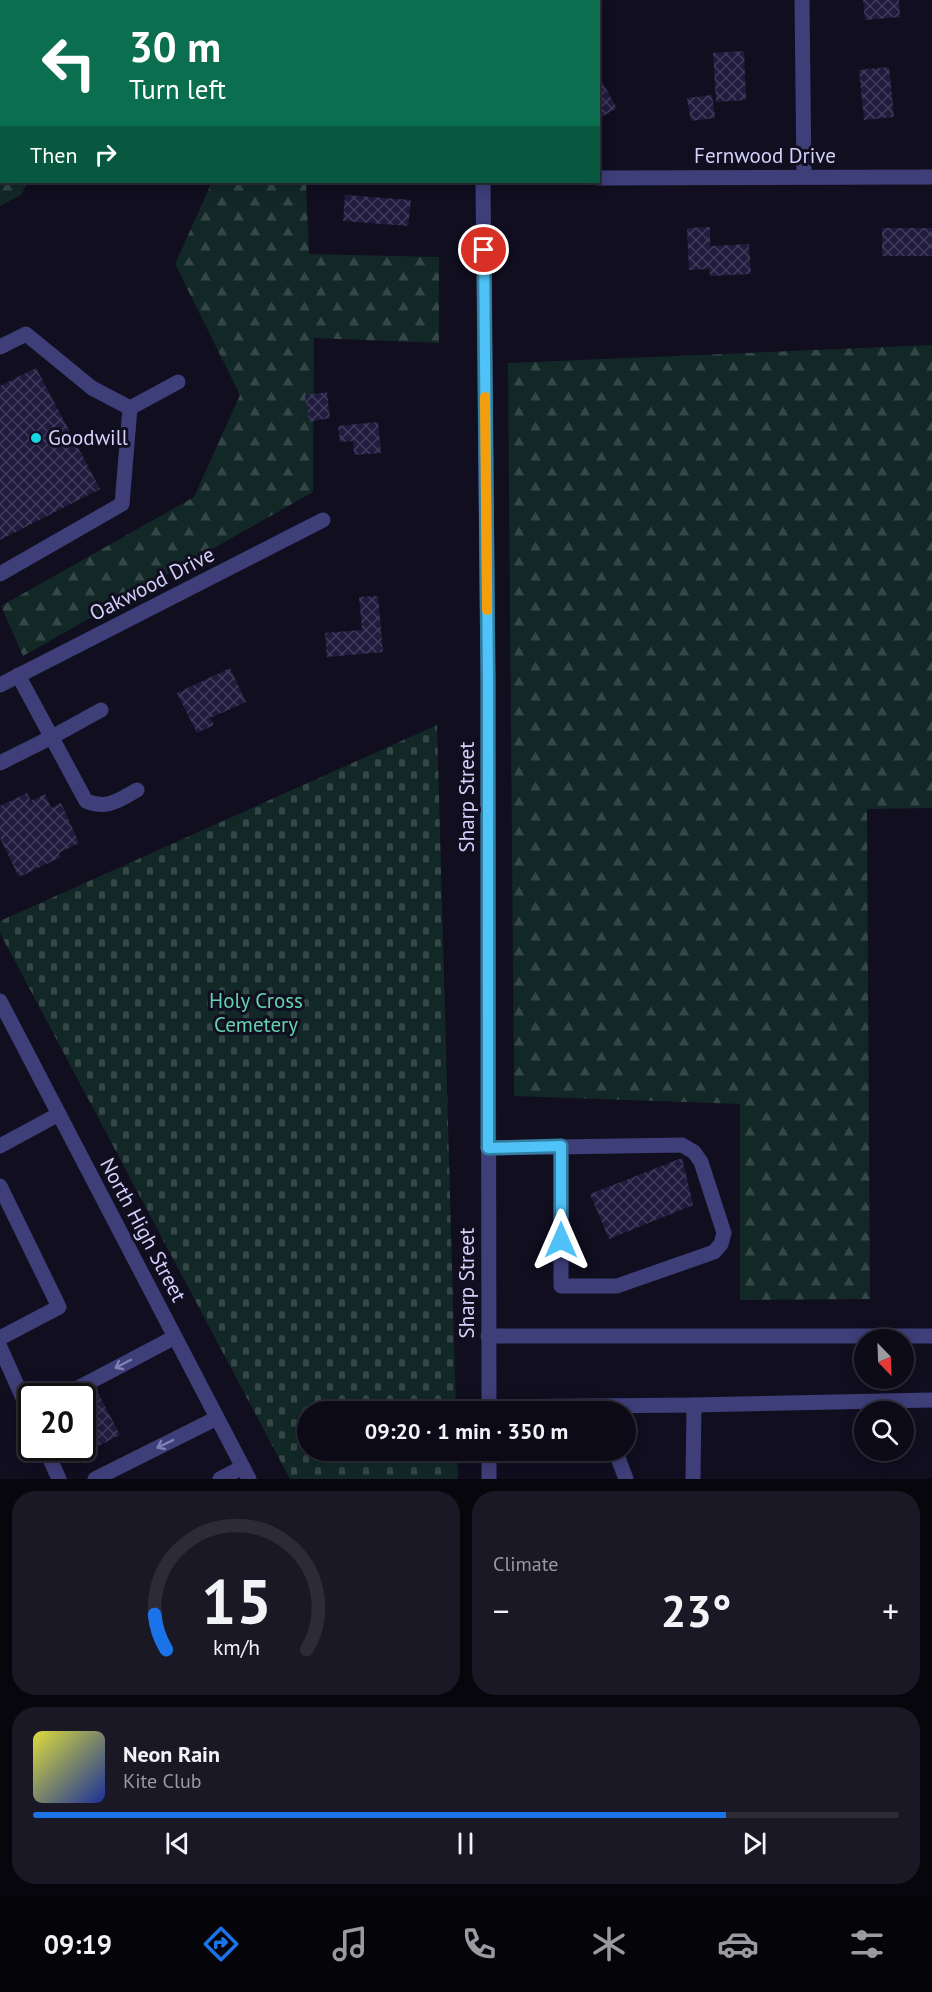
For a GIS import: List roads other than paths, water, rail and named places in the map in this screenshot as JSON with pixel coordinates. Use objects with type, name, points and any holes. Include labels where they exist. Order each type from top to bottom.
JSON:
[{"type":"street","points":[[802,0],[804,177]]},
{"type":"street","name":"Fernwood Drive","points":[[600,178],[932,177]]},
{"type":"street","name":"Sharp Street","points":[[483,183],[488,682],[489,1401]]},
{"type":"street","points":[[0,347],[26,334],[92,388],[130,408]]},
{"type":"street","points":[[130,408],[178,382]]},
{"type":"street","points":[[0,574],[122,504],[130,408]]},
{"type":"street","name":"Oakwood Drive","points":[[1,683],[323,520]]},
{"type":"street","points":[[18,675],[86,801],[96,805],[109,805],[137,790]]},
{"type":"street","points":[[0,762],[101,710]]},
{"type":"street","name":"North High Street","points":[[0,1001],[246,1473]]},
{"type":"street","points":[[0,1146],[59,1114]]},
{"type":"street","points":[[488,1148],[561,1146],[682,1144],[694,1152],[701,1162],[724,1233],[722,1244],[714,1252],[617,1286],[561,1286],[561,1146]]},
{"type":"street","points":[[0,1186],[59,1307],[0,1338]]},
{"type":"street","points":[[488,1336],[932,1336]]},
{"type":"street","points":[[88,1383],[175,1337]]},
{"type":"street","points":[[0,1347],[18,1386]]},
{"type":"street","points":[[636,1407],[932,1400]]},
{"type":"street","points":[[693,1479],[694,1405]]},
{"type":"street","points":[[95,1479],[218,1418]]},
{"type":"street","points":[[51,1461],[60,1479]]},
{"type":"street","points":[[489,1461],[489,1479]]},
{"type":"street","points":[[619,1461],[626,1479]]},
{"type":"street","points":[[220,1479],[246,1473]]},
{"type":"place","name":"Goodwill","points":[[36,438]]},
{"type":"park label","name":"Holy Cross Cemetery","points":[[256,1013]]}]
